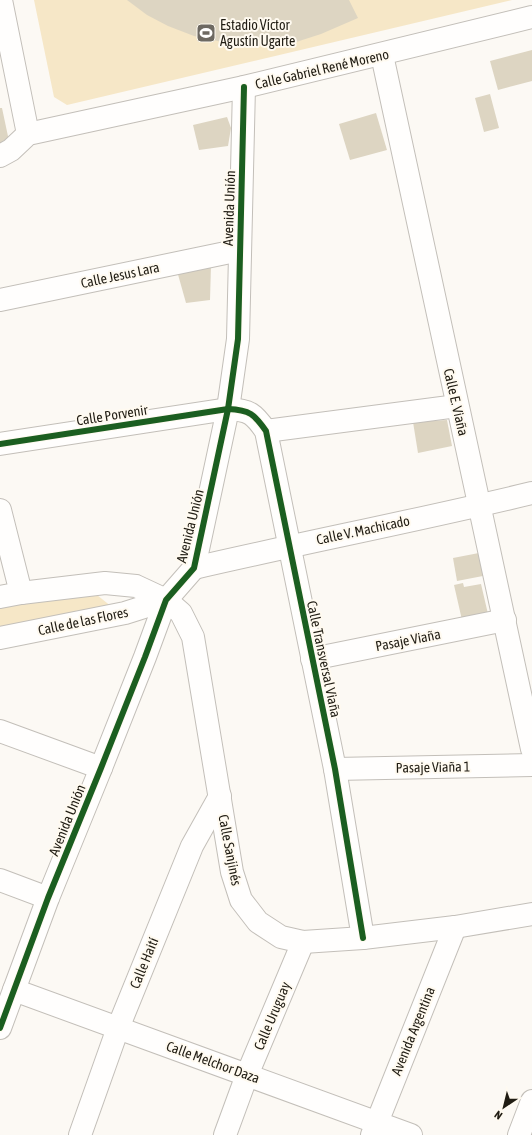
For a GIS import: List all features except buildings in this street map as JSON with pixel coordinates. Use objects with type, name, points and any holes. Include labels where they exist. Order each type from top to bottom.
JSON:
[{"type":"street","points":[[0,156],[11,150],[28,134],[1,0]]},
{"type":"street","name":"Calle Gabriel René Moreno","points":[[28,134],[382,55],[532,17]]},
{"type":"street","name":"Calle E. Viaña","points":[[382,55],[532,749]]},
{"type":"street","name":"Avenida Unión","points":[[0,1027],[48,898],[102,768],[166,600],[194,568],[228,409],[238,339],[244,87]]},
{"type":"street","name":"Calle Jesus Lara","points":[[0,300],[240,250]]},
{"type":"street","points":[[228,409],[244,410],[257,419],[266,431],[457,406]]},
{"type":"street","name":"Calle Porvenir","points":[[0,444],[228,409]]},
{"type":"street","name":"Calle Transversal Viaña","points":[[266,431],[335,769],[363,938]]},
{"type":"street","name":"Calle V. Machicado","points":[[194,568],[532,493]]},
{"type":"street","points":[[0,510],[21,593]]},
{"type":"street","name":"Calle Sanjinés","points":[[0,597],[105,583],[136,586],[166,600],[181,613],[193,637],[232,872],[241,900],[258,922],[281,937],[303,942],[363,938],[455,927],[532,914]]},
{"type":"street","name":"Calle de las Flores","points":[[0,638],[125,613],[166,600]]},
{"type":"street","name":"Pasaje Viaña","points":[[312,659],[505,620]]},
{"type":"street","points":[[0,731],[102,768]]},
{"type":"street","name":"Pasaje Viaña 1","points":[[335,769],[532,765]]},
{"type":"street","name":"Calle Haití","points":[[80,1135],[118,1028],[192,846],[220,796]]},
{"type":"street","points":[[0,880],[48,898]]},
{"type":"street","name":"Avenida Argentina","points":[[375,1129],[455,927]]},
{"type":"street","name":"Calle Uruguay","points":[[225,1135],[247,1075],[303,942]]},
{"type":"street","name":"Calle Melchor Daza","points":[[14,990],[247,1075],[375,1129],[411,1135]]},
{"type":"street","points":[[519,1135],[532,1101]]},
{"type":"shaded area","name":"Estadio Víctor Agustín Ugarte","points":[[34,0],[512,0],[67,105],[54,97]]},
{"type":"shaded area","points":[[84,592],[97,595],[112,607],[0,627],[0,606]]},
{"type":"cycle path","points":[[0,1028],[48,898],[145,657],[166,600],[194,568],[228,409],[238,339],[244,87]]},
{"type":"cycle path","points":[[0,444],[228,409],[247,412],[255,417],[262,425],[266,431],[335,769],[363,938]]},
{"type":"place","name":"Estadio Víctor Agustín Ugarte","points":[[206,33]]}]
